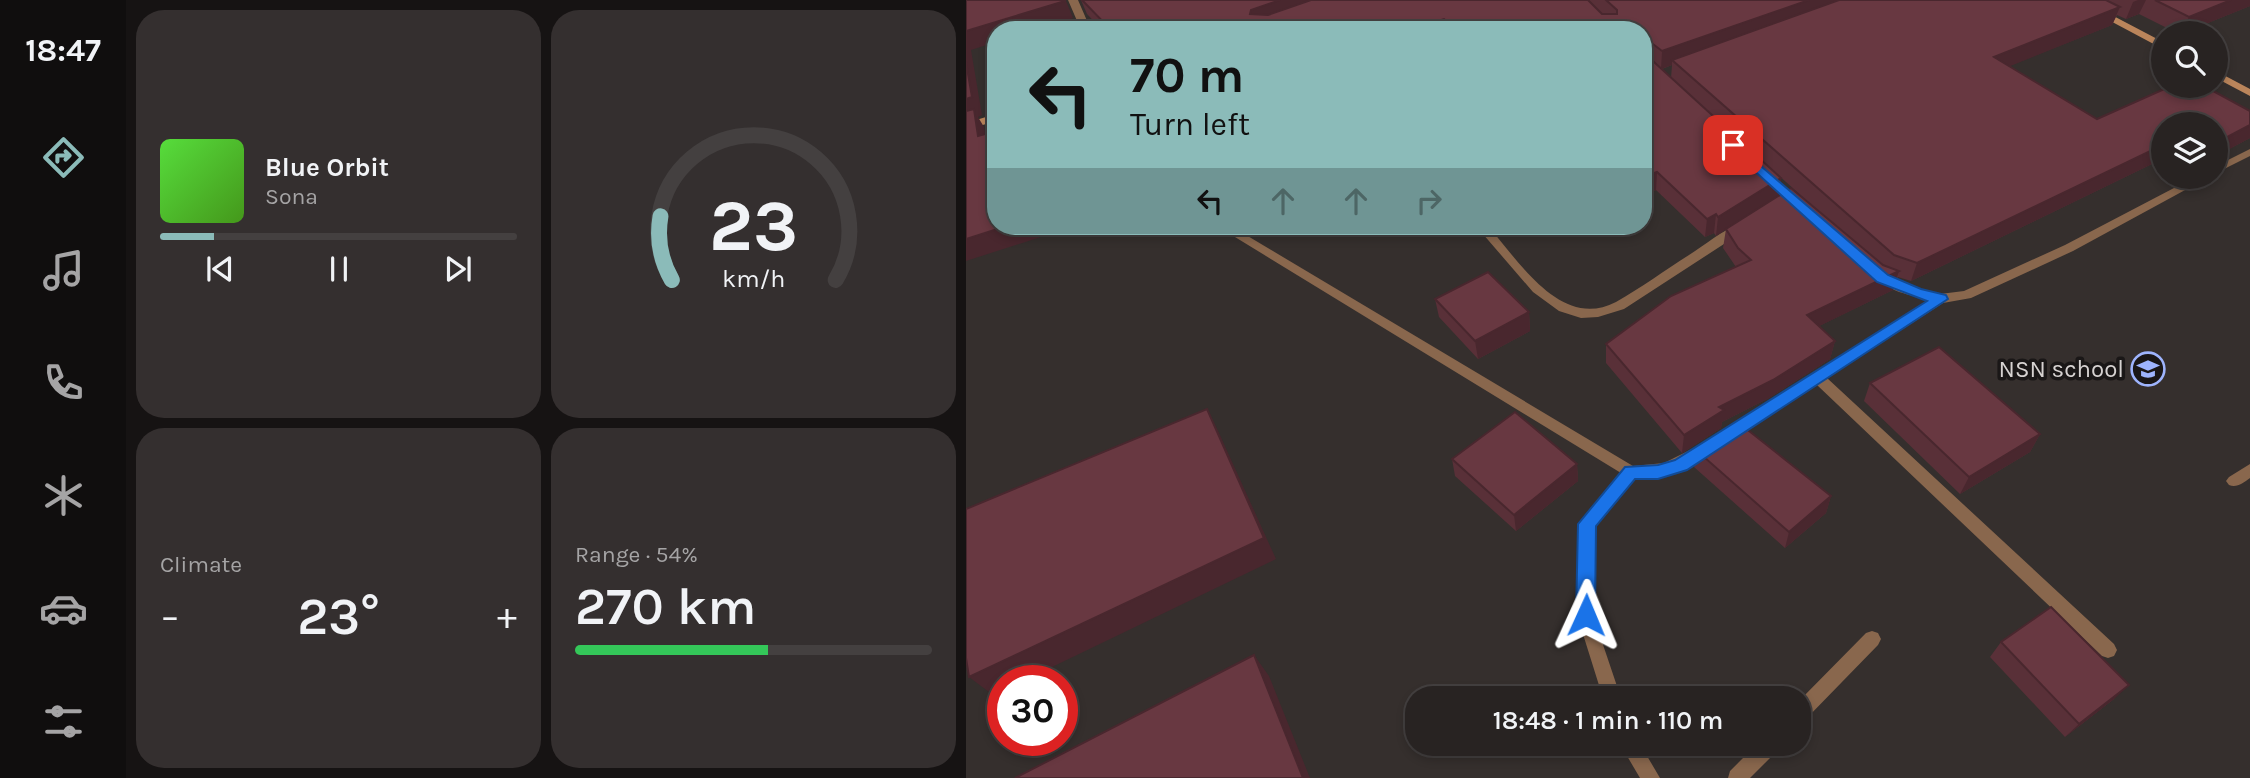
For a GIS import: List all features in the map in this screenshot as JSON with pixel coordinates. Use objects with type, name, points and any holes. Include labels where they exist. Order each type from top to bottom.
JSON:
[{"type":"street","points":[[1073,0],[1082,21]]},
{"type":"street","points":[[2076,0],[2151,40]]},
{"type":"street","points":[[2228,81],[2250,93]]},
{"type":"street","points":[[966,127],[987,120]]},
{"type":"street","points":[[2228,164],[2250,152]]},
{"type":"street","points":[[1238,235],[1631,472],[1658,472],[1681,465],[1941,299],[1966,295],[2035,264],[2180,189]]},
{"type":"street","points":[[1490,235],[1541,292],[1577,314],[1599,312],[1619,306],[1755,219]]},
{"type":"street","points":[[1872,270],[1896,286],[1941,299]]},
{"type":"street","points":[[1819,379],[2108,650]]},
{"type":"street","points":[[2234,481],[2250,470]]},
{"type":"street","points":[[1608,686],[1586,615],[1587,524],[1631,472]]},
{"type":"street","points":[[1811,702],[1872,639]]},
{"type":"street","points":[[1637,756],[1651,778]]},
{"type":"street","points":[[1737,778],[1758,756]]},
{"type":"building","points":[[966,0],[1065,0],[999,21],[987,21],[987,25],[966,31]]},
{"type":"building","points":[[1082,0],[1280,0],[1251,10],[1250,14],[1268,15],[1311,0],[1588,0],[1602,14],[1617,14],[1617,10],[1606,0],[1809,0],[1662,51],[1652,43],[1652,21],[1102,21]]},
{"type":"building","points":[[1839,0],[2106,0],[2120,7],[1994,57],[2097,119],[2151,95],[2151,98],[2226,98],[2250,111],[2250,125],[2228,137],[2228,112],[2151,112],[2151,151],[1917,263],[1894,255],[1672,60]]},
{"type":"building","points":[[2155,0],[2231,0],[2189,17]]},
{"type":"building","points":[[1652,60],[1781,178],[1718,217],[1716,214],[1707,219],[1657,172],[1652,174]]},
{"type":"building","points":[[966,62],[972,97],[966,99]]},
{"type":"building","points":[[974,109],[978,136],[987,134],[987,232],[966,239],[966,111]]},
{"type":"building","points":[[1791,188],[1883,265],[1899,271],[1807,315],[1835,341],[1773,380],[1719,407],[1724,410],[1684,435],[1606,344],[1671,296],[1751,260],[1738,248],[1726,229]]},
{"type":"building","points":[[1488,272],[1529,312],[1475,341],[1435,299]]},
{"type":"building","points":[[1939,347],[2040,434],[1969,477],[1870,383]]},
{"type":"building","points":[[1207,409],[1264,538],[994,665],[987,665],[987,669],[969,677],[966,658],[966,509]]},
{"type":"building","points":[[1515,412],[1577,464],[1514,515],[1452,459]]},
{"type":"building","points":[[1739,423],[1831,496],[1789,532],[1696,450]]},
{"type":"building","points":[[2051,607],[2129,685],[2079,724],[2001,642]]},
{"type":"building","points":[[1254,655],[1303,778],[1015,778],[1058,756],[1078,756],[1078,746]]},
{"type":"place","name":"NSN school","points":[[2148,369]]},
{"type":"route","points":[[1586,615],[1587,524],[1631,472],[1658,472],[1681,465],[1941,299],[1896,286],[1882,279],[1733,145]]}]
